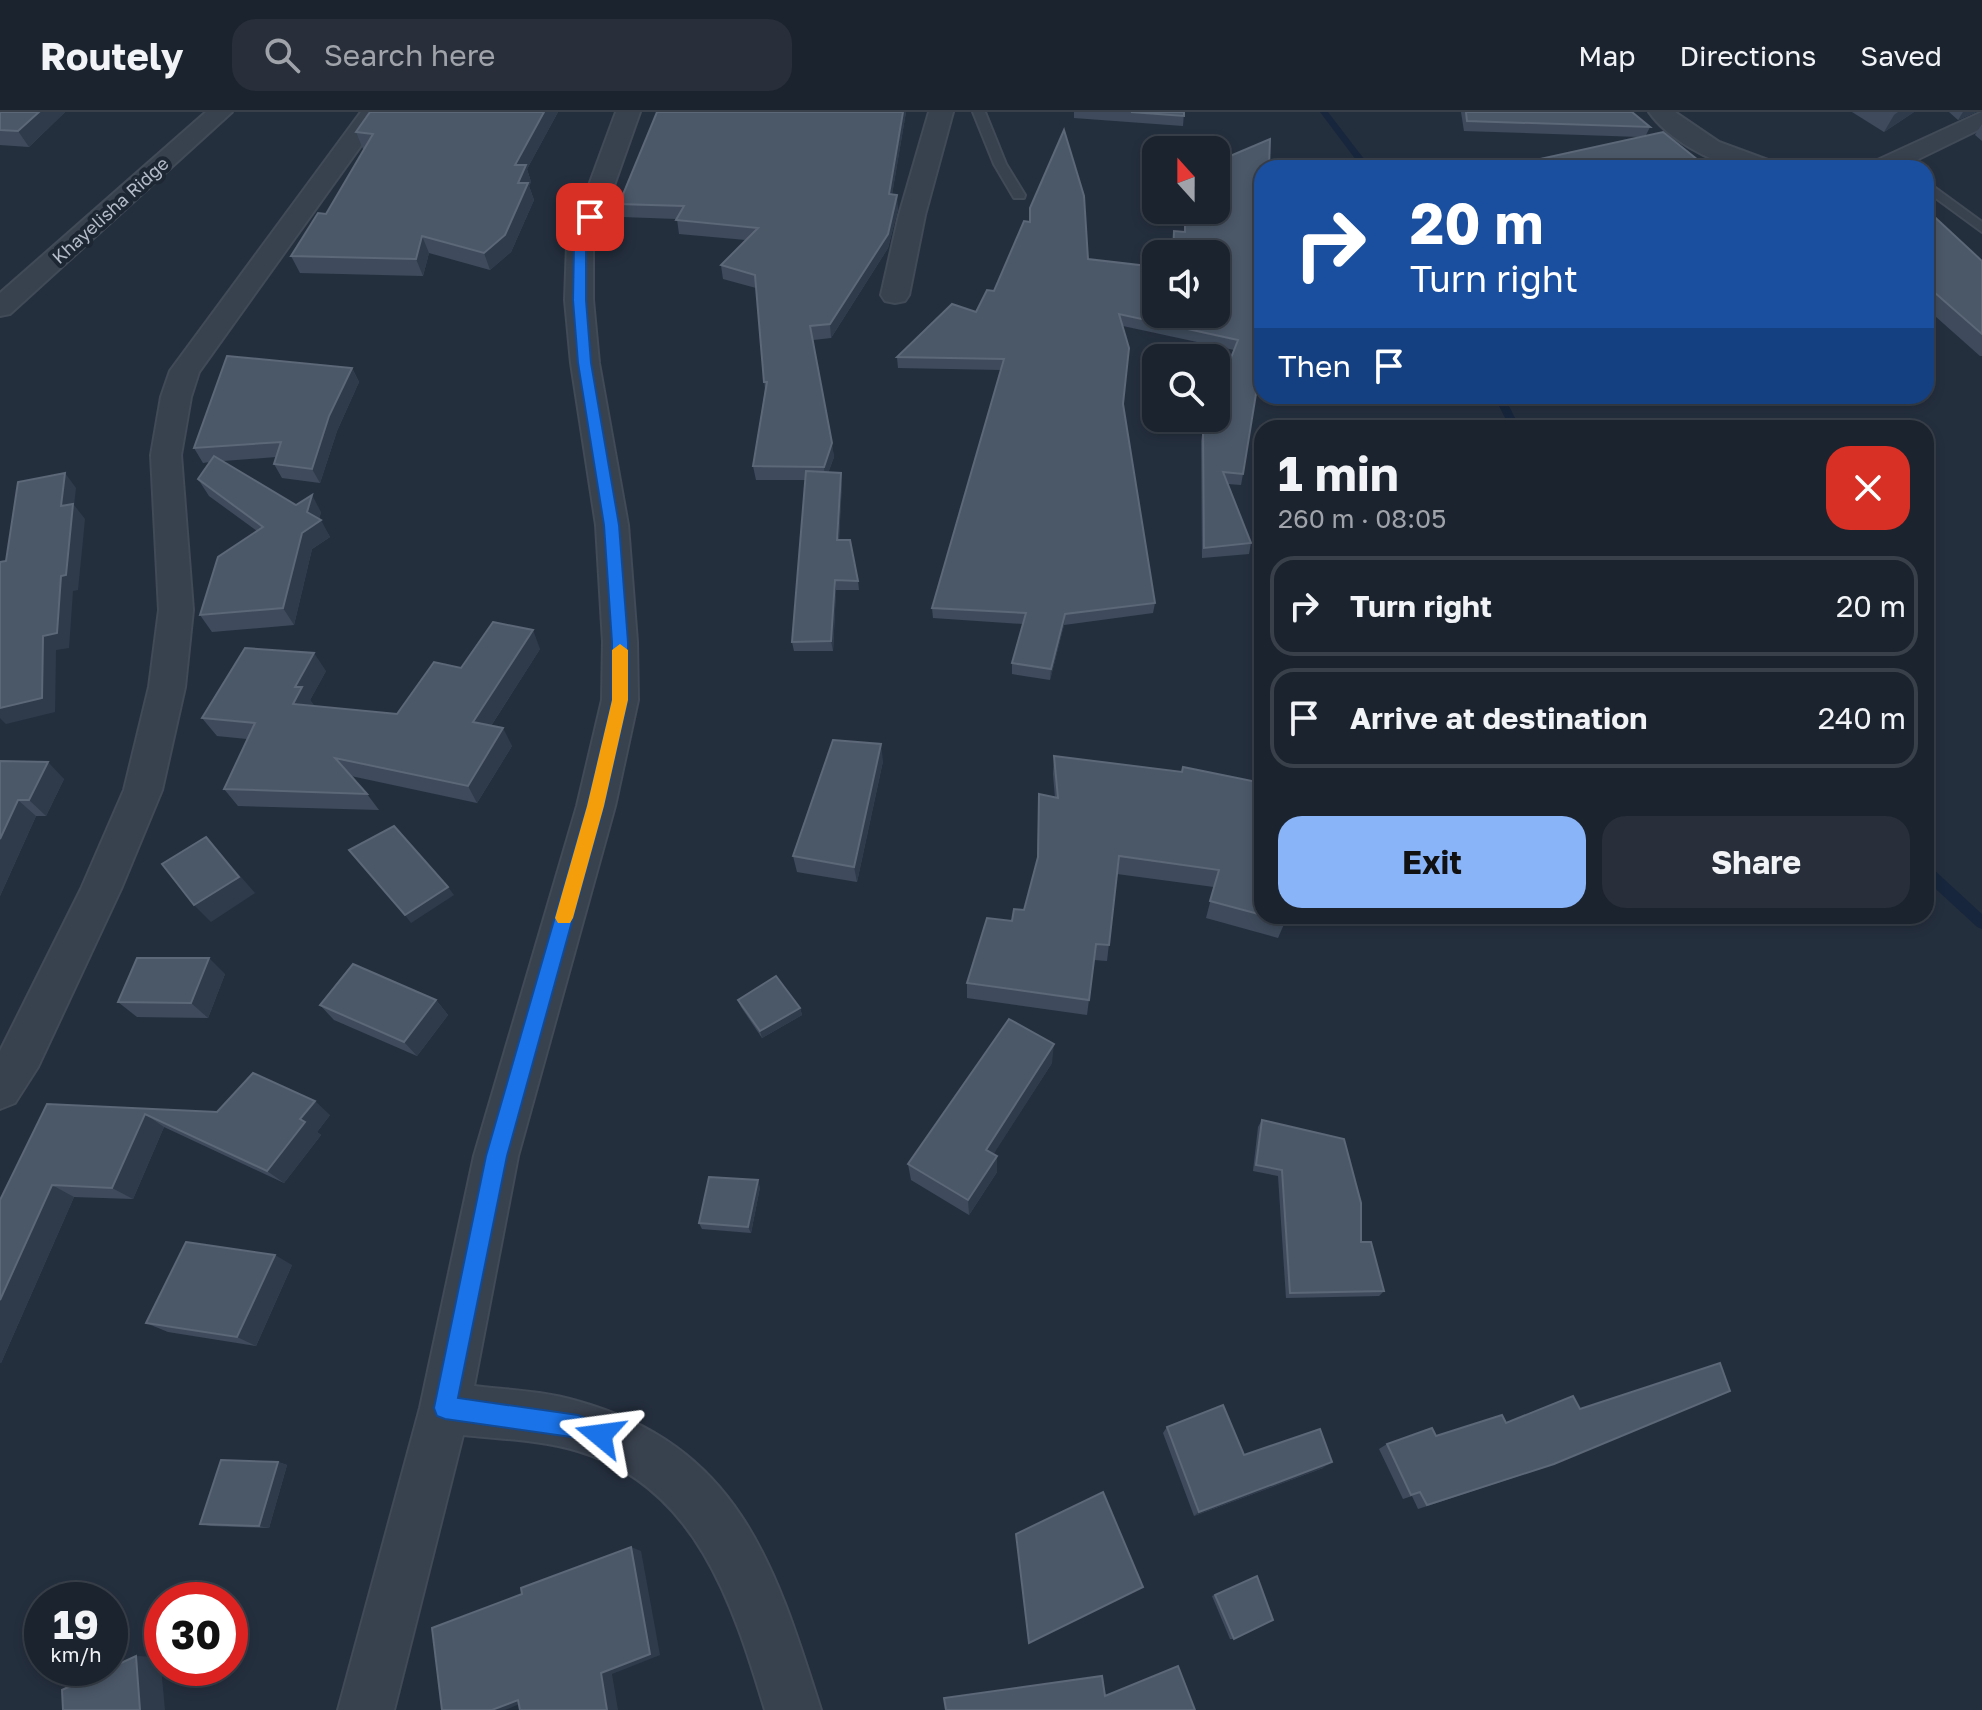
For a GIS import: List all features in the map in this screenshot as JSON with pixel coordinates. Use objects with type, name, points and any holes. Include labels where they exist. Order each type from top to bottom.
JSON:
[{"type":"street","name":"Khayelisha Ridge","points":[[0,308],[220,112]]},
{"type":"street","points":[[0,1089],[30,1039],[101,889],[143,790],[167,687],[176,610],[166,455],[176,397],[185,371],[373,112]]},
{"type":"street","points":[[366,1710],[445,1408],[496,1156],[596,806],[620,700],[620,642],[612,525],[585,363],[579,300],[580,245],[628,112]]},
{"type":"street","points":[[895,295],[912,215],[941,112]]},
{"type":"street","points":[[1661,112],[1702,144],[1745,160]]},
{"type":"street","points":[[1904,160],[1982,119]]},
{"type":"street","points":[[445,1408],[578,1426],[645,1452],[687,1485],[720,1526],[761,1605],[793,1710]]},
{"type":"lane","points":[[979,112],[1000,164],[1019,195]]},
{"type":"lane","points":[[1934,191],[1982,228]]},
{"type":"building","points":[[0,112],[39,112],[18,131],[0,130]]},
{"type":"building","points":[[370,112],[544,112],[515,165],[526,165],[518,183],[528,183],[505,235],[484,253],[422,236],[416,259],[291,256],[318,213],[326,214],[373,134],[356,132]]},
{"type":"building","points":[[657,112],[903,112],[889,194],[897,195],[888,234],[830,324],[810,326],[832,443],[824,467],[753,466],[767,382],[764,382],[755,275],[721,265],[758,228],[676,220],[684,206],[619,204]]},
{"type":"building","points":[[1131,112],[1184,112],[1184,116]]},
{"type":"building","points":[[1466,112],[1632,112],[1650,127],[1467,121]]},
{"type":"building","points":[[1064,130],[1084,196],[1088,259],[1142,265],[1142,319],[1119,314],[1129,348],[1123,404],[1155,603],[1065,614],[1051,669],[1012,663],[1026,613],[932,608],[1004,359],[897,357],[952,304],[976,312],[987,290],[994,291],[1024,221],[1030,222],[1030,208]]},
{"type":"building","points":[[1663,132],[1698,160],[1535,160]]},
{"type":"building","points":[[1270,139],[1269,160],[1254,160],[1254,404],[1243,474],[1223,472],[1251,543],[1204,548],[1203,432],[1230,432],[1230,360],[1238,340],[1183,328],[1230,328],[1230,240],[1174,240],[1174,231],[1185,232],[1185,224],[1230,224],[1230,156]]},
{"type":"building","points":[[1934,216],[1982,261],[1982,334],[1934,292]]},
{"type":"building","points":[[227,356],[352,368],[329,416],[312,469],[274,464],[281,442],[194,448]]},
{"type":"building","points":[[214,456],[296,505],[312,495],[307,512],[321,520],[302,533],[283,608],[200,615],[218,557],[263,527],[198,479]]},
{"type":"building","points":[[806,471],[841,473],[837,540],[850,540],[858,581],[835,580],[831,641],[792,642]]},
{"type":"building","points":[[65,473],[61,506],[73,504],[66,575],[61,576],[57,633],[43,636],[42,698],[0,708],[0,562],[6,561],[18,482]]},
{"type":"building","points":[[493,622],[533,630],[473,722],[503,728],[468,786],[335,758],[367,794],[224,789],[255,723],[202,718],[245,648],[314,653],[295,687],[302,687],[293,704],[397,714],[434,662],[461,668]]},
{"type":"building","points":[[833,740],[881,744],[854,867],[793,856]]},
{"type":"building","points":[[1054,756],[1182,772],[1183,767],[1254,781],[1254,913],[1210,901],[1219,870],[1119,856],[1109,945],[1096,944],[1089,1000],[967,983],[987,918],[1012,921],[1014,909],[1024,910],[1038,857],[1039,794],[1058,798]]},
{"type":"building","points":[[0,761],[48,762],[29,800],[18,800],[0,839]]},
{"type":"building","points":[[394,826],[448,887],[405,915],[349,850]]},
{"type":"building","points":[[206,837],[239,877],[194,905],[162,864]]},
{"type":"building","points":[[137,958],[209,958],[191,1003],[118,1002]]},
{"type":"building","points":[[353,964],[436,1000],[404,1042],[320,1005]]},
{"type":"building","points":[[776,976],[800,1008],[760,1031],[738,1000]]},
{"type":"building","points":[[1009,1019],[1054,1044],[986,1150],[997,1156],[968,1200],[908,1164]]},
{"type":"building","points":[[253,1073],[315,1101],[300,1119],[305,1122],[267,1171],[145,1114],[112,1188],[52,1185],[0,1300],[0,1200],[47,1104],[217,1112]]},
{"type":"building","points":[[1262,1120],[1344,1139],[1361,1203],[1361,1242],[1371,1242],[1384,1291],[1290,1293],[1282,1170],[1256,1165]]},
{"type":"building","points":[[709,1177],[758,1180],[748,1227],[699,1223]]},
{"type":"building","points":[[186,1242],[275,1255],[237,1337],[146,1323]]},
{"type":"building","points":[[1720,1363],[1730,1391],[1554,1464],[1427,1505],[1420,1492],[1411,1495],[1387,1444],[1432,1428],[1436,1436],[1502,1415],[1506,1423],[1573,1396],[1580,1409]]},
{"type":"building","points":[[1223,1405],[1244,1455],[1320,1429],[1332,1462],[1199,1512],[1167,1427]]},
{"type":"building","points":[[221,1460],[278,1462],[259,1526],[200,1524]]},
{"type":"building","points":[[1103,1492],[1143,1587],[1029,1643],[1016,1534]]},
{"type":"building","points":[[631,1547],[650,1654],[601,1673],[607,1710],[520,1710],[518,1700],[492,1710],[442,1710],[432,1628],[522,1594],[521,1588]]},
{"type":"building","points":[[1257,1576],[1273,1620],[1234,1639],[1215,1595]]},
{"type":"building","points":[[136,1656],[140,1710],[63,1710],[62,1690],[71,1686],[128,1686],[128,1660]]},
{"type":"building","points":[[1178,1666],[1195,1710],[946,1710],[944,1698],[1102,1676],[1105,1696]]},
{"type":"waterway","points":[[1324,112],[1361,160]]},
{"type":"waterway","points":[[1503,404],[1511,420]]},
{"type":"waterway","points":[[1934,878],[1982,923]]},
{"type":"slow traffic","points":[[564,918],[596,806],[620,700],[620,650]]},
{"type":"route","points":[[590,217],[580,245],[579,300],[585,363],[612,525],[620,642],[620,700],[596,806],[496,1156],[445,1408],[578,1426],[600,1435]]}]
